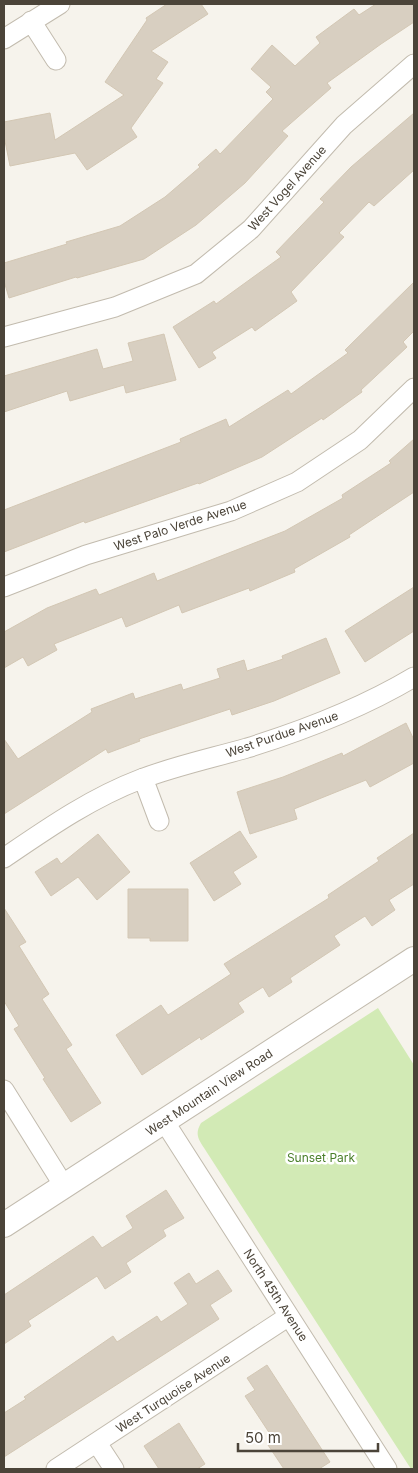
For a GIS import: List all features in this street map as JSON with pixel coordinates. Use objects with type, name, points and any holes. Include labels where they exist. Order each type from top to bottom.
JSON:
[{"type":"street","points":[[4,39],[60,4]]},
{"type":"street","points":[[31,21],[56,60]]},
{"type":"street","name":"West Vogel Avenue","points":[[4,337],[115,307],[196,274],[251,229],[344,125],[414,64]]},
{"type":"street","name":"West Palo Verde Avenue","points":[[4,587],[86,556],[232,511],[297,482],[360,440],[414,388]]},
{"type":"street","name":"West Purdue Avenue","points":[[4,858],[65,817],[97,799],[143,778],[299,731],[350,710],[414,677]]},
{"type":"street","points":[[143,778],[159,821]]},
{"type":"street","name":"West Mountain View Road","points":[[4,1225],[414,959]]},
{"type":"street","points":[[4,1090],[64,1186]]},
{"type":"street","name":"North 45th Avenue","points":[[164,1120],[387,1469]]},
{"type":"street","name":"West Turquoise Avenue","points":[[56,1469],[289,1316]]},
{"type":"street","points":[[97,1443],[114,1469]]},
{"type":"green space","name":"Sunset Park","points":[[378,1008],[414,1065],[414,1469],[411,1469],[198,1137],[201,1123]]},
{"type":"building","points":[[167,4],[201,4],[208,14],[151,51],[168,62],[156,79],[163,83],[131,128],[137,137],[87,170],[75,153],[10,166],[4,136],[4,122],[50,113],[55,140],[124,95],[105,82],[147,20],[146,18]]},
{"type":"building","points":[[376,4],[414,4],[414,22],[327,83],[331,88],[282,131],[288,136],[245,183],[196,225],[144,259],[76,277],[9,298],[4,281],[4,263],[120,226],[165,197],[200,167],[198,165],[216,149],[220,154],[273,99],[266,92],[271,87],[251,69],[272,45],[295,66],[320,43],[316,37],[354,9],[359,15]]},
{"type":"building","points":[[414,113],[414,170],[374,206],[369,202],[339,233],[344,237],[291,292],[297,301],[255,331],[252,327],[212,352],[216,358],[199,368],[173,327],[214,301],[216,304],[281,257],[276,252],[324,202],[320,199],[351,167]]},
{"type":"building","points":[[414,282],[414,331],[403,342],[407,347],[361,390],[362,392],[323,420],[322,418],[262,457],[199,484],[85,523],[84,521],[4,552],[4,510],[181,442],[180,439],[226,419],[229,427],[288,390],[291,394],[348,353],[345,350]]},
{"type":"building","points":[[164,334],[176,380],[126,393],[124,385],[70,401],[67,391],[4,412],[4,376],[97,349],[103,369],[133,361],[128,343]]},
{"type":"building","points":[[414,439],[414,492],[349,535],[350,537],[294,569],[295,572],[250,591],[249,588],[182,613],[179,605],[126,627],[122,617],[54,644],[57,650],[28,666],[23,657],[4,668],[4,632],[47,608],[96,589],[99,595],[154,573],[157,581],[285,531],[343,498],[342,495],[391,463],[389,461]]},
{"type":"building","points":[[414,587],[414,631],[365,662],[345,631]]},
{"type":"building","points":[[326,638],[340,673],[274,701],[232,715],[230,709],[139,739],[140,741],[108,753],[106,749],[4,814],[4,739],[18,759],[92,712],[91,709],[133,693],[135,699],[181,684],[183,690],[220,678],[217,669],[244,660],[247,671],[283,659],[282,656]]},
{"type":"building","points":[[406,723],[414,740],[414,763],[370,787],[366,780],[294,809],[297,819],[250,834],[237,792],[283,777],[342,753],[343,756]]},
{"type":"building","points":[[240,831],[257,857],[233,872],[241,884],[214,901],[190,863]]},
{"type":"building","points":[[414,833],[414,884],[389,900],[395,910],[372,926],[365,916],[334,936],[340,945],[290,978],[292,982],[269,997],[263,987],[238,1003],[244,1012],[201,1040],[200,1037],[142,1075],[116,1035],[161,1005],[168,1015],[231,974],[224,964],[329,898],[328,895],[379,861],[377,858]]},
{"type":"building","points":[[98,834],[130,872],[97,900],[78,877],[51,896],[35,872],[57,858],[61,864]]},
{"type":"building","points":[[128,889],[188,889],[188,941],[150,941],[150,938],[128,938]]},
{"type":"building","points":[[4,908],[26,942],[19,946],[49,994],[42,999],[72,1045],[66,1049],[101,1103],[71,1122],[14,1029],[19,1026],[4,1001]]},
{"type":"building","points":[[166,1190],[184,1218],[163,1230],[166,1236],[126,1263],[131,1272],[105,1289],[97,1276],[28,1321],[31,1326],[4,1344],[4,1295],[93,1236],[102,1248],[133,1228],[126,1216]]},
{"type":"building","points":[[218,1270],[232,1291],[210,1305],[219,1319],[4,1457],[4,1413],[26,1399],[24,1397],[113,1336],[117,1342],[157,1316],[161,1322],[188,1304],[174,1283],[189,1273],[196,1284]]},
{"type":"building","points":[[267,1365],[330,1462],[319,1469],[284,1469],[268,1445],[274,1440],[245,1396],[255,1390],[247,1378]]},
{"type":"building","points":[[179,1423],[205,1464],[197,1469],[159,1469],[144,1446]]}]
